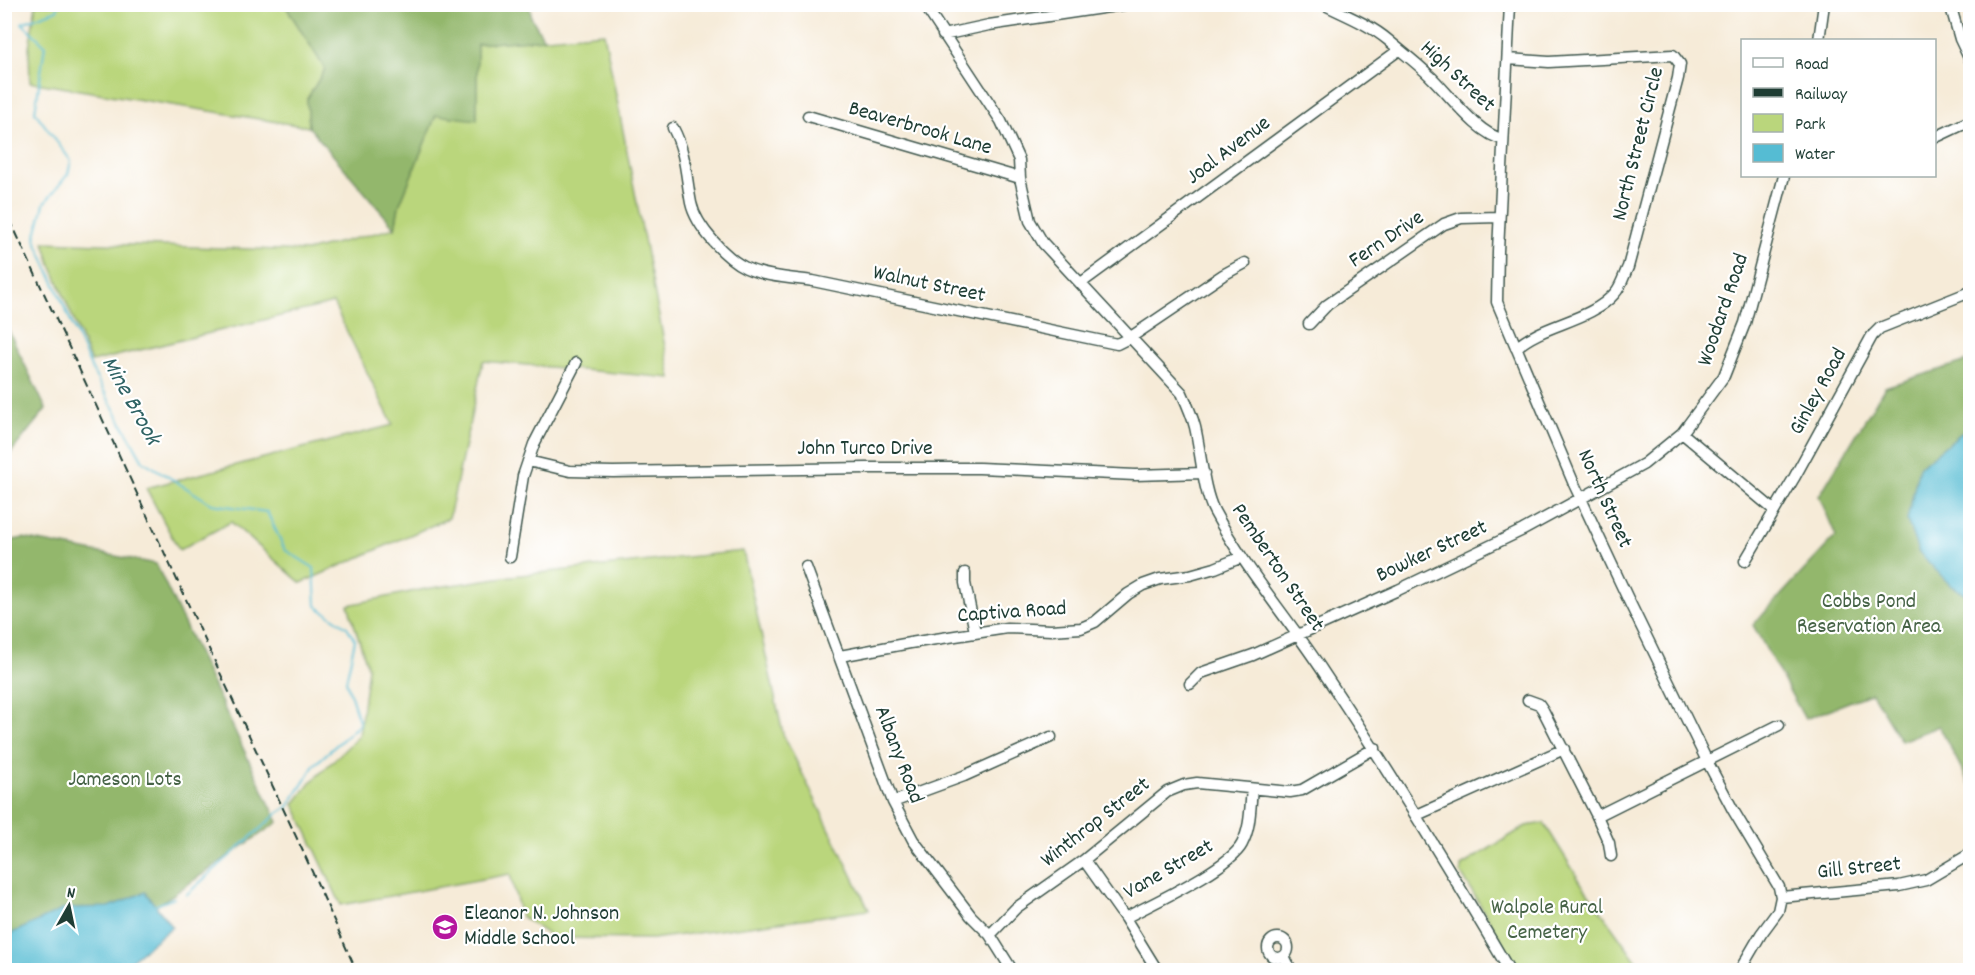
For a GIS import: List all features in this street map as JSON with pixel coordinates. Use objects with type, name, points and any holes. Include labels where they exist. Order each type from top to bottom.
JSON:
[{"type":"street","name":"Pemberton Street","points":[[924,4],[1001,121],[1019,160],[1020,178],[1030,221],[1050,253],[1081,283],[1182,393],[1194,424],[1210,503],[1242,557],[1375,748],[1509,970]]},
{"type":"street","points":[[943,35],[989,25],[1129,4]]},
{"type":"street","name":"High Street","points":[[1323,4],[1367,26],[1430,76],[1481,128],[1494,138],[1503,139]]},
{"type":"street","name":"North Street","points":[[1510,4],[1497,302],[1581,499],[1707,761],[1779,887],[1781,897]]},
{"type":"street","points":[[1819,39],[1824,4]]},
{"type":"street","points":[[1950,4],[1960,39],[1971,60]]},
{"type":"street","name":"Joal Avenue","points":[[1081,283],[1399,50]]},
{"type":"street","name":"North Street Circle","points":[[1508,59],[1557,62],[1673,55],[1680,64],[1628,267],[1616,292],[1596,308],[1526,339],[1516,348]]},
{"type":"street","name":"Beaverbrook Lane","points":[[808,116],[1020,178]]},
{"type":"street","points":[[1936,138],[1971,121]]},
{"type":"street","name":"Walnut Street","points":[[673,128],[683,152],[694,216],[703,231],[743,267],[776,276],[813,281],[1112,343],[1122,342],[1131,337],[1223,275],[1245,263]]},
{"type":"street","name":"Woodard Road","points":[[1581,499],[1644,464],[1682,433],[1724,376],[1744,323],[1784,177]]},
{"type":"street","name":"Fern Drive","points":[[1310,324],[1327,305],[1444,224],[1461,218],[1499,217]]},
{"type":"street","name":"Ginley Road","points":[[1745,561],[1872,336],[1880,328],[1971,292]]},
{"type":"street","points":[[510,557],[523,476],[528,461],[534,444],[576,363]]},
{"type":"street","points":[[1682,433],[1774,510]]},
{"type":"street","name":"John Turco Drive","points":[[528,461],[570,471],[613,472],[979,468],[1135,475],[1204,474]]},
{"type":"street","name":"Bowker Street","points":[[1190,684],[1201,673],[1253,655],[1297,635],[1492,545],[1581,499]]},
{"type":"street","name":"Captiva Road","points":[[840,656],[1007,628],[1051,630],[1082,627],[1095,622],[1128,594],[1143,585],[1160,579],[1190,575],[1215,568],[1242,557]]},
{"type":"street","name":"Albany Road","points":[[806,567],[893,802],[904,825],[931,865],[971,916],[990,935],[1012,970]]},
{"type":"street","points":[[965,573],[975,632]]},
{"type":"street","points":[[1528,700],[1539,704],[1544,710],[1598,816],[1609,843],[1611,856]]},
{"type":"street","points":[[1598,816],[1779,725]]},
{"type":"street","points":[[893,802],[964,776],[1051,737]]},
{"type":"street","name":"Winthrop Street","points":[[990,935],[1016,908],[1084,860],[1167,792],[1184,785],[1197,783],[1290,792],[1302,790],[1375,748]]},
{"type":"street","points":[[1417,815],[1564,749]]},
{"type":"street","name":"Vane Street","points":[[1125,918],[1203,876],[1236,854],[1248,829],[1252,789]]},
{"type":"street","name":"Gill Street","points":[[1781,897],[1899,886],[1926,880],[1971,854]]},
{"type":"street","points":[[1084,860],[1125,918],[1157,970]]},
{"type":"street","points":[[1740,970],[1761,934],[1778,911],[1781,897]]},
{"type":"street","points":[[1284,956],[1291,970]]},
{"type":"green space","points":[[36,4],[285,5],[326,69],[307,99],[309,127],[30,82],[29,48]]},
{"type":"green space","points":[[285,5],[530,5],[531,17],[544,39],[477,44],[477,120],[436,115],[399,206],[395,228],[309,127],[307,99],[325,69]]},
{"type":"green space","points":[[604,33],[671,378],[483,361],[449,518],[301,583],[231,522],[179,550],[146,488],[393,425],[333,303],[91,362],[44,242],[307,251],[395,228],[399,206],[436,115],[477,119],[477,44]]},
{"type":"green space","points":[[4,321],[46,409],[5,460],[4,460]]},
{"type":"green space","name":"Cobbs Pond Reservation Area","points":[[1970,360],[1970,426],[1919,467],[1951,586],[1970,596],[1970,785],[1939,726],[1901,741],[1872,693],[1805,719],[1753,625],[1836,536],[1819,496],[1885,387]]},
{"type":"green space","name":"Jameson Lots","points":[[23,538],[156,564],[278,822],[64,970],[5,970],[4,542]]},
{"type":"green space","points":[[743,551],[783,734],[869,910],[652,939],[554,938],[521,916],[510,874],[341,905],[294,804],[310,783],[359,736],[368,668],[348,605],[425,589],[511,576]]},
{"type":"green space","name":"Walpole Rural Cemetery","points":[[1544,823],[1583,886],[1643,970],[1519,970],[1461,873],[1461,866],[1526,826]]},
{"type":"water","points":[[1970,426],[1970,596],[1951,586],[1918,551],[1907,520],[1919,467]]},
{"type":"water","points":[[145,892],[172,927],[119,970],[5,970],[5,942],[12,933],[66,908],[109,907]]},
{"type":"waterway","name":"Mine Brook","points":[[59,4],[57,10],[22,23],[45,45],[35,112],[71,161],[68,174],[44,204],[35,239],[92,370],[143,461],[212,504],[267,512],[285,550],[314,568],[316,606],[347,627],[355,640],[346,681],[360,724],[315,764],[288,807],[278,813],[186,895]]},
{"type":"waterway","name":"Mine Brook","points":[[154,906],[174,898]]},
{"type":"railway","points":[[4,207],[356,970]]},
{"type":"place","name":"Eleanor N. Johnson Middle School","points":[[445,927]]}]
